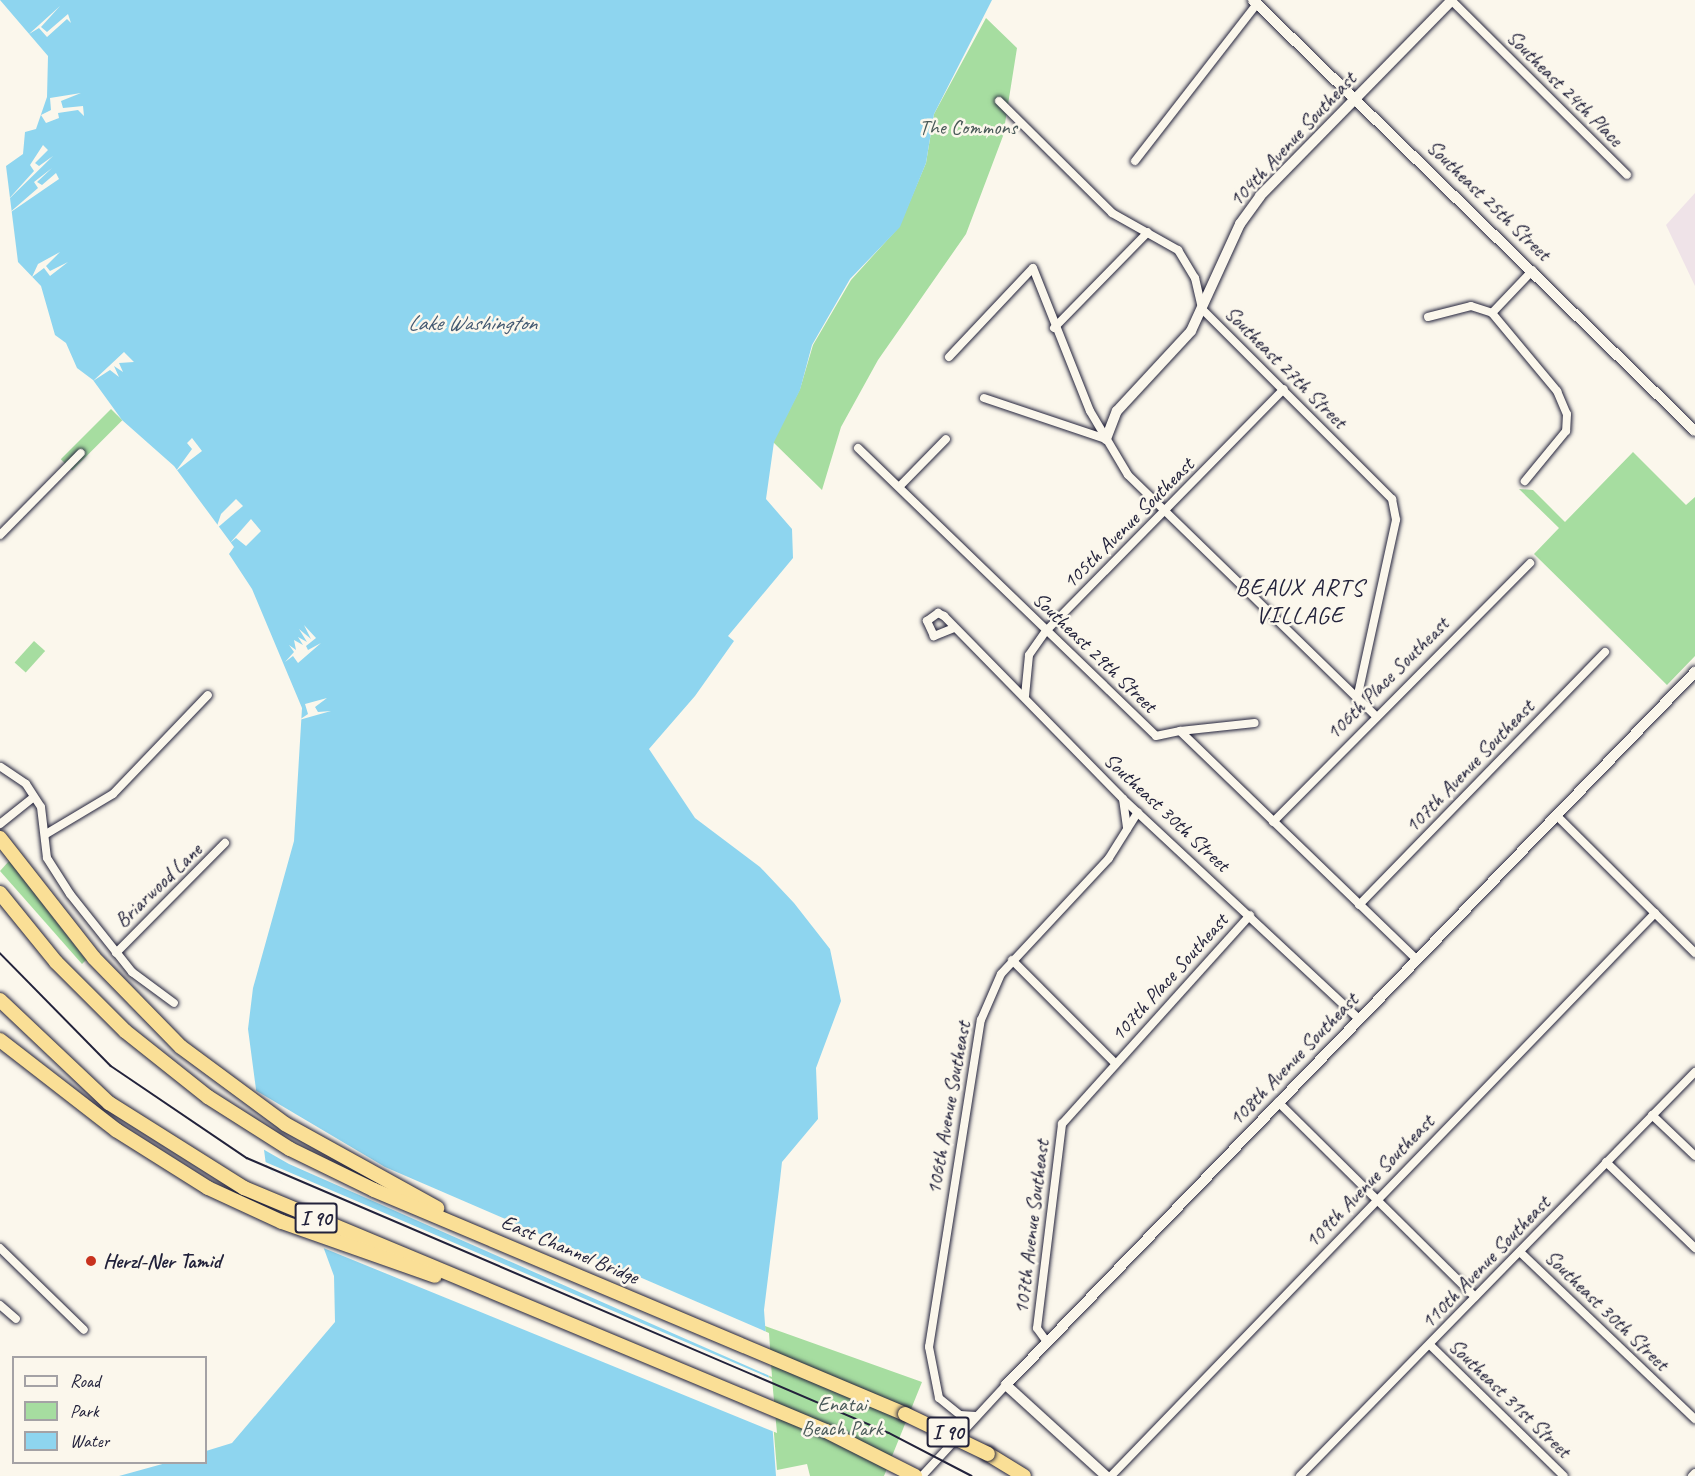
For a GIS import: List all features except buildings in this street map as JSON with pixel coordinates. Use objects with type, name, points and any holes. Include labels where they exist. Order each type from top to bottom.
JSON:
[{"type":"highway","points":[[0,838],[94,958],[166,1034],[285,1124],[495,1239]]},
{"type":"highway","name":"East Channel Bridge","points":[[0,893],[80,987],[151,1053],[290,1149],[988,1454],[1024,1476]]},
{"type":"highway","name":"I 90","points":[[0,1000],[110,1103],[244,1188],[826,1431],[915,1476]]},
{"type":"highway","points":[[0,1040],[98,1117],[171,1166],[250,1209],[362,1252],[536,1309]]},
{"type":"street","name":"104th Avenue Southeast","points":[[1106,439],[1117,411],[1191,331],[1251,209],[1451,0]]},
{"type":"street","name":"Southeast 24th Place","points":[[1451,0],[1628,175]]},
{"type":"street","name":"Southeast 25th Street","points":[[1255,2],[1533,270],[1695,431]]},
{"type":"street","points":[[1135,161],[1255,2]]},
{"type":"street","name":"Southeast 27th Street","points":[[999,101],[1099,202],[1178,250],[1195,278],[1202,309],[1392,499],[1397,513],[1358,699]]},
{"type":"street","points":[[1054,328],[1148,232]]},
{"type":"street","points":[[948,357],[1033,268],[1054,328],[1106,439],[1128,475],[1162,512],[1374,714]]},
{"type":"street","points":[[1492,313],[1533,270]]},
{"type":"street","points":[[1428,317],[1471,306],[1492,313],[1557,391],[1567,414],[1562,439],[1526,482]]},
{"type":"street","name":"105th Avenue Southeast","points":[[1025,696],[1029,655],[1047,631],[1284,389]]},
{"type":"street","points":[[984,398],[1106,439]]},
{"type":"street","points":[[899,487],[946,439]]},
{"type":"street","name":"Southeast 29th Street","points":[[858,448],[1156,736],[1180,731]]},
{"type":"street","points":[[0,533],[81,453]]},
{"type":"street","name":"106th Place Southeast","points":[[1273,822],[1374,714],[1530,563]]},
{"type":"street","name":"Southeast 30th Street","points":[[954,628],[1025,696],[1123,799],[1359,1019]]},
{"type":"street","name":"107th Avenue Southeast","points":[[1359,905],[1605,652]]},
{"type":"street","name":"108th Avenue Southeast","points":[[922,1476],[1047,1342],[1695,672]]},
{"type":"street","points":[[46,834],[112,794],[208,695]]},
{"type":"street","points":[[1180,731],[1255,723]]},
{"type":"street","points":[[1180,731],[1417,960]]},
{"type":"street","points":[[1,767],[34,797],[46,834],[50,864],[132,972],[174,1003]]},
{"type":"street","points":[[0,824],[34,797]]},
{"type":"street","points":[[1123,799],[1127,829]]},
{"type":"street","name":"106th Avenue Southeast","points":[[976,1416],[960,1415],[939,1398],[928,1347],[981,1020],[995,983],[1012,960],[1097,872],[1138,812]]},
{"type":"street","points":[[1556,815],[1695,952]]},
{"type":"street","name":"Briarwood Lane","points":[[116,953],[225,843]]},
{"type":"street","name":"109th Avenue Southeast","points":[[1111,1476],[1374,1200],[1655,913]]},
{"type":"street","name":"107th Place Southeast","points":[[1115,1063],[1250,915]]},
{"type":"street","points":[[1012,960],[1115,1063]]},
{"type":"street","name":"107th Avenue Southeast","points":[[1047,1342],[1037,1328],[1062,1124],[1115,1063]]},
{"type":"street","name":"110th Avenue Southeast","points":[[1300,1476],[1695,1072]]},
{"type":"street","points":[[1278,1102],[1374,1200],[1475,1297]]},
{"type":"street","points":[[1652,1115],[1695,1156]]},
{"type":"street","points":[[1606,1162],[1695,1248]]},
{"type":"street","points":[[0,1248],[84,1330]]},
{"type":"street","name":"Southeast 30th Street","points":[[1520,1252],[1695,1419]]},
{"type":"street","points":[[0,1305],[16,1319]]},
{"type":"street","name":"Southeast 31st Street","points":[[1430,1345],[1564,1476]]},
{"type":"street","points":[[1006,1385],[1106,1476]]},
{"type":"shaded area","points":[[1695,193],[1695,286],[1666,225]]},
{"type":"green space","name":"The Commons","points":[[986,18],[1017,48],[1003,136],[966,234],[878,360],[841,427],[822,490],[773,442],[800,389],[813,345],[851,280],[899,227],[926,163],[934,114]]},
{"type":"green space","points":[[111,409],[122,420],[72,471],[61,459]]},
{"type":"green space","points":[[1633,452],[1686,505],[1695,497],[1695,656],[1667,685],[1534,554],[1559,528],[1519,489],[1533,490],[1565,522]]},
{"type":"green space","points":[[34,641],[45,651],[26,673],[15,663]]},
{"type":"green space","points":[[9,861],[86,960],[82,964],[0,871]]},
{"type":"green space","name":"Enatai Beach Park","points":[[765,1326],[922,1382],[884,1476],[810,1476],[807,1464],[777,1470]]},
{"type":"water","name":"Lake Washington","points":[[0,0],[992,0],[934,114],[926,163],[900,227],[850,279],[812,345],[800,390],[774,442],[766,499],[792,529],[793,558],[728,636],[734,641],[695,696],[649,749],[695,818],[760,867],[794,903],[830,949],[841,1001],[816,1068],[818,1119],[782,1162],[764,1310],[776,1476],[119,1476],[162,1464],[207,1464],[207,1451],[232,1443],[335,1322],[334,1276],[310,1211],[266,1165],[248,1029],[253,988],[294,841],[302,708],[252,589],[229,554],[234,547],[174,466],[122,420],[93,380],[77,368],[66,343],[55,335],[41,286],[18,262],[6,166],[23,154],[25,132],[36,129],[47,97],[48,56]]},
{"type":"pier","points":[[60,6],[41,27],[47,32],[68,14],[71,23],[67,19],[47,37],[39,28],[29,34]]},
{"type":"pier","points":[[81,93],[61,101],[63,108],[83,106],[84,116],[78,110],[58,113],[59,118],[46,123],[41,115],[51,110],[50,98]]},
{"type":"pier","points":[[43,145],[48,150],[35,163],[39,166],[53,156],[6,202],[34,171],[30,165]]},
{"type":"pier","points":[[52,168],[37,182],[42,185],[56,173],[59,179],[8,214],[38,188],[34,182]]},
{"type":"pier","points":[[60,252],[46,266],[50,271],[68,262],[50,276],[44,268],[32,277],[38,264]]},
{"type":"pier","points":[[124,352],[134,362],[119,363],[123,372],[114,366],[119,377],[110,370],[93,381]]},
{"type":"pier","points":[[192,438],[202,451],[176,471],[192,449],[187,443]]},
{"type":"pier","points":[[236,499],[243,506],[216,529],[221,514]]},
{"type":"pier","points":[[251,519],[261,531],[246,546],[236,538],[230,543]]},
{"type":"pier","points":[[304,625],[316,638],[306,646],[308,650],[321,643],[298,663],[293,656],[285,662],[294,652],[289,645],[296,650],[294,640],[303,645],[298,637],[307,642],[299,629],[311,639]]},
{"type":"pier","points":[[327,698],[315,707],[318,712],[331,711],[299,720],[308,714],[305,704]]},
{"type":"pier","points":[[255,1090],[385,1167],[769,1333],[772,1377],[289,1164],[261,1148]]},
{"type":"pier","points":[[263,1161],[772,1379],[777,1433],[321,1247],[308,1212]]},
{"type":"tram line","points":[[0,953],[111,1066],[247,1158],[889,1433],[972,1476]]},
{"type":"place","name":"Herzl-Ner Tamid","points":[[91,1261]]},
{"type":"district","name":"BEAUX ARTS VILLAGE","points":[[1300,602]]}]
